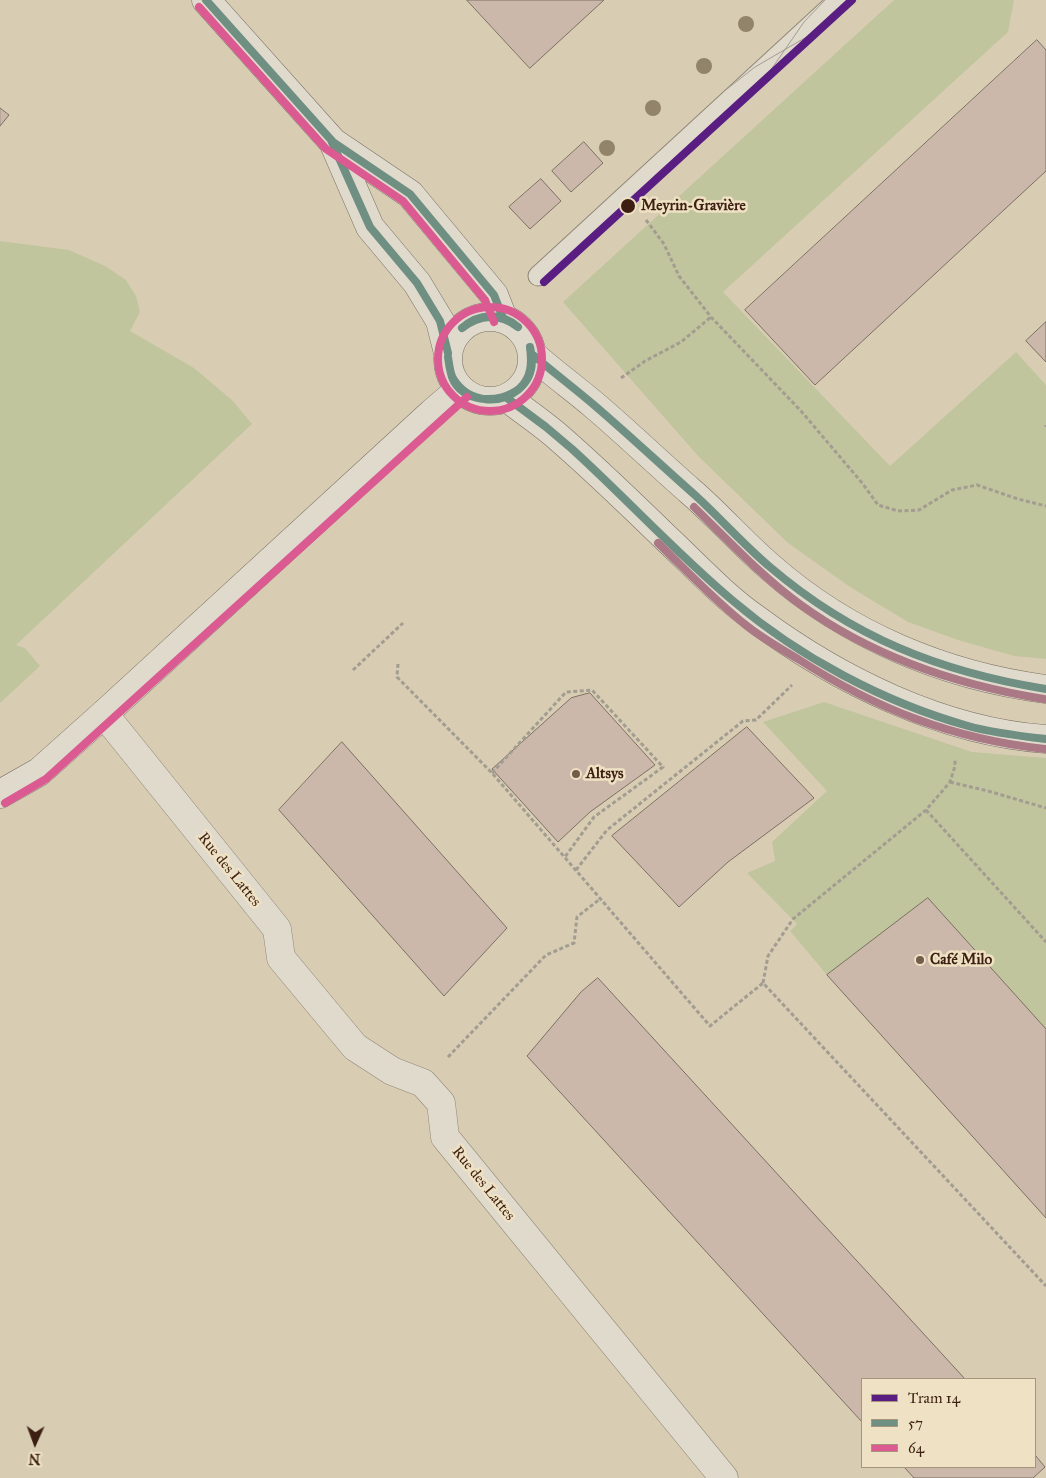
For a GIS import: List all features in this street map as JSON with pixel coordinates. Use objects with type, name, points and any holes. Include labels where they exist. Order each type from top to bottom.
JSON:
[{"type":"main road","points":[[206,0],[333,142],[410,194],[494,295],[503,318]]},
{"type":"main road","points":[[333,142],[370,227],[416,283],[440,322],[448,353],[450,372],[460,389],[474,398],[490,401],[507,398],[520,389],[529,378],[533,365],[533,355],[528,339],[520,328],[503,318],[490,316],[478,318],[467,323],[458,331],[448,353]]},
{"type":"main road","points":[[533,355],[593,404],[694,494],[770,567],[822,608],[906,652],[955,671],[1008,684],[1046,690]]},
{"type":"main road","points":[[0,794],[39,772],[460,389]]},
{"type":"main road","points":[[507,398],[558,436],[706,576],[755,619],[815,659],[861,685],[916,709],[978,729],[1046,739]]},
{"type":"main road","name":"Rue des Lattes","points":[[104,714],[277,929],[281,958],[355,1047],[392,1071],[423,1083],[441,1103],[445,1138],[724,1478]]},
{"type":"lane","points":[[538,276],[838,0]]},
{"type":"path","points":[[643,216],[664,244],[679,276],[710,316],[801,411],[878,505],[898,511],[919,510],[952,490],[978,486],[1046,506]]},
{"type":"path","points":[[621,378],[681,342],[710,316]]},
{"type":"path","points":[[353,670],[403,623]]},
{"type":"path","points":[[398,664],[397,677],[492,773],[710,1026],[763,983],[768,956],[793,920],[926,810],[950,782],[955,766],[955,757]]},
{"type":"path","points":[[576,870],[607,830],[742,721],[756,720],[794,683]]},
{"type":"path","points":[[492,773],[566,692],[586,690],[592,690],[664,767],[594,817],[565,857]]},
{"type":"path","points":[[950,782],[1046,808]]},
{"type":"path","points":[[926,810],[1046,942]]},
{"type":"path","points":[[447,1058],[546,955],[574,943],[577,917],[600,899]]},
{"type":"path","points":[[763,983],[1046,1286]]},
{"type":"green space","points":[[894,0],[1014,0],[1008,32],[723,292],[890,466],[1016,352],[1046,385],[1046,659],[1014,656],[958,640],[908,622],[850,587],[788,543],[699,457],[563,302]]},
{"type":"green space","points":[[0,241],[69,250],[105,266],[126,280],[136,296],[140,312],[130,331],[194,368],[233,401],[252,424],[16,645],[25,648],[40,666],[0,703]]},
{"type":"green space","points":[[824,702],[972,752],[1046,758],[1046,1218],[827,975],[790,931],[797,924],[747,873],[775,861],[772,842],[827,791],[763,722]]},
{"type":"building","points":[[467,0],[604,0],[530,68]]},
{"type":"building","points":[[1037,40],[1046,50],[1046,171],[815,385],[745,310]]},
{"type":"building","points":[[0,108],[9,115],[0,126]]},
{"type":"building","points":[[584,142],[603,163],[571,192],[552,171]]},
{"type":"building","points":[[541,179],[561,201],[530,229],[509,207]]},
{"type":"building","points":[[1046,322],[1046,362],[1026,341]]},
{"type":"building","points":[[590,693],[655,765],[590,812],[558,842],[492,769],[571,698]]},
{"type":"building","points":[[747,727],[814,798],[728,862],[679,907],[612,836]]},
{"type":"building","points":[[342,742],[507,928],[444,996],[279,810]]},
{"type":"building","points":[[928,898],[1046,1029],[1046,1218],[827,975]]},
{"type":"building","points":[[598,978],[964,1378],[861,1378],[861,1421],[527,1056],[581,992]]},
{"type":"building","points":[[1036,1456],[1045,1467],[1033,1478],[914,1478],[905,1468],[1036,1468]]},
{"type":"tram line","points":[[741,102],[766,77],[804,22],[825,0]]},
{"type":"tram line","name":"14","points":[[544,282],[852,0]]},
{"type":"tram line","points":[[727,89],[755,67],[815,32],[842,9]]},
{"type":"transit line","name":"57","points":[[206,0],[333,142],[410,194],[494,295],[503,318]]},
{"type":"transit line","name":"64","points":[[199,7],[326,149],[403,201],[485,300],[494,322]]},
{"type":"transit line","name":"57","points":[[331,140],[370,227],[417,283],[440,321],[448,353]]},
{"type":"transit line","name":"64","points":[[490,307],[510,311],[527,322],[538,339],[542,359],[538,379],[527,396],[510,407],[490,411],[470,407],[453,396],[442,379],[438,359],[442,339],[453,322],[470,311],[490,307]]},
{"type":"transit line","name":"57","points":[[462,328],[476,319],[490,316],[504,319],[518,327]]},
{"type":"transit line","name":"57","points":[[462,328],[476,320],[490,317],[504,319],[518,327]]},
{"type":"transit line","name":"57","points":[[519,389],[529,375],[530,347]]},
{"type":"transit line","name":"57","points":[[519,389],[527,380],[531,370],[530,347]]},
{"type":"transit line","name":"57","points":[[533,355],[633,439],[770,567],[801,592],[833,613],[865,632],[899,648],[934,661],[970,673],[1046,689]]},
{"type":"transit line","name":"57","points":[[448,357],[452,377],[457,386],[473,397],[492,399],[511,394],[519,389]]},
{"type":"transit line","name":"57","points":[[448,357],[454,380],[467,393],[475,397],[484,399],[502,398],[519,389]]},
{"type":"transit line","name":"64","points":[[5,803],[46,779],[467,397]]},
{"type":"transit line","name":"57","points":[[507,398],[572,449],[732,600],[758,621],[814,659],[874,691],[936,716],[987,731],[1046,739]]},
{"type":"transit line","points":[[694,507],[773,583],[801,605],[857,640],[887,654],[948,677],[979,686],[1044,699]]},
{"type":"transit line","points":[[658,543],[712,596],[753,630],[827,677],[857,693],[886,707],[947,729],[979,738],[1045,749]]},
{"type":"place","name":"Meyrin-Gravière","points":[[628,206]]},
{"type":"place","name":"Altsys","points":[[576,774]]},
{"type":"place","name":"Café Milo","points":[[920,960]]}]
